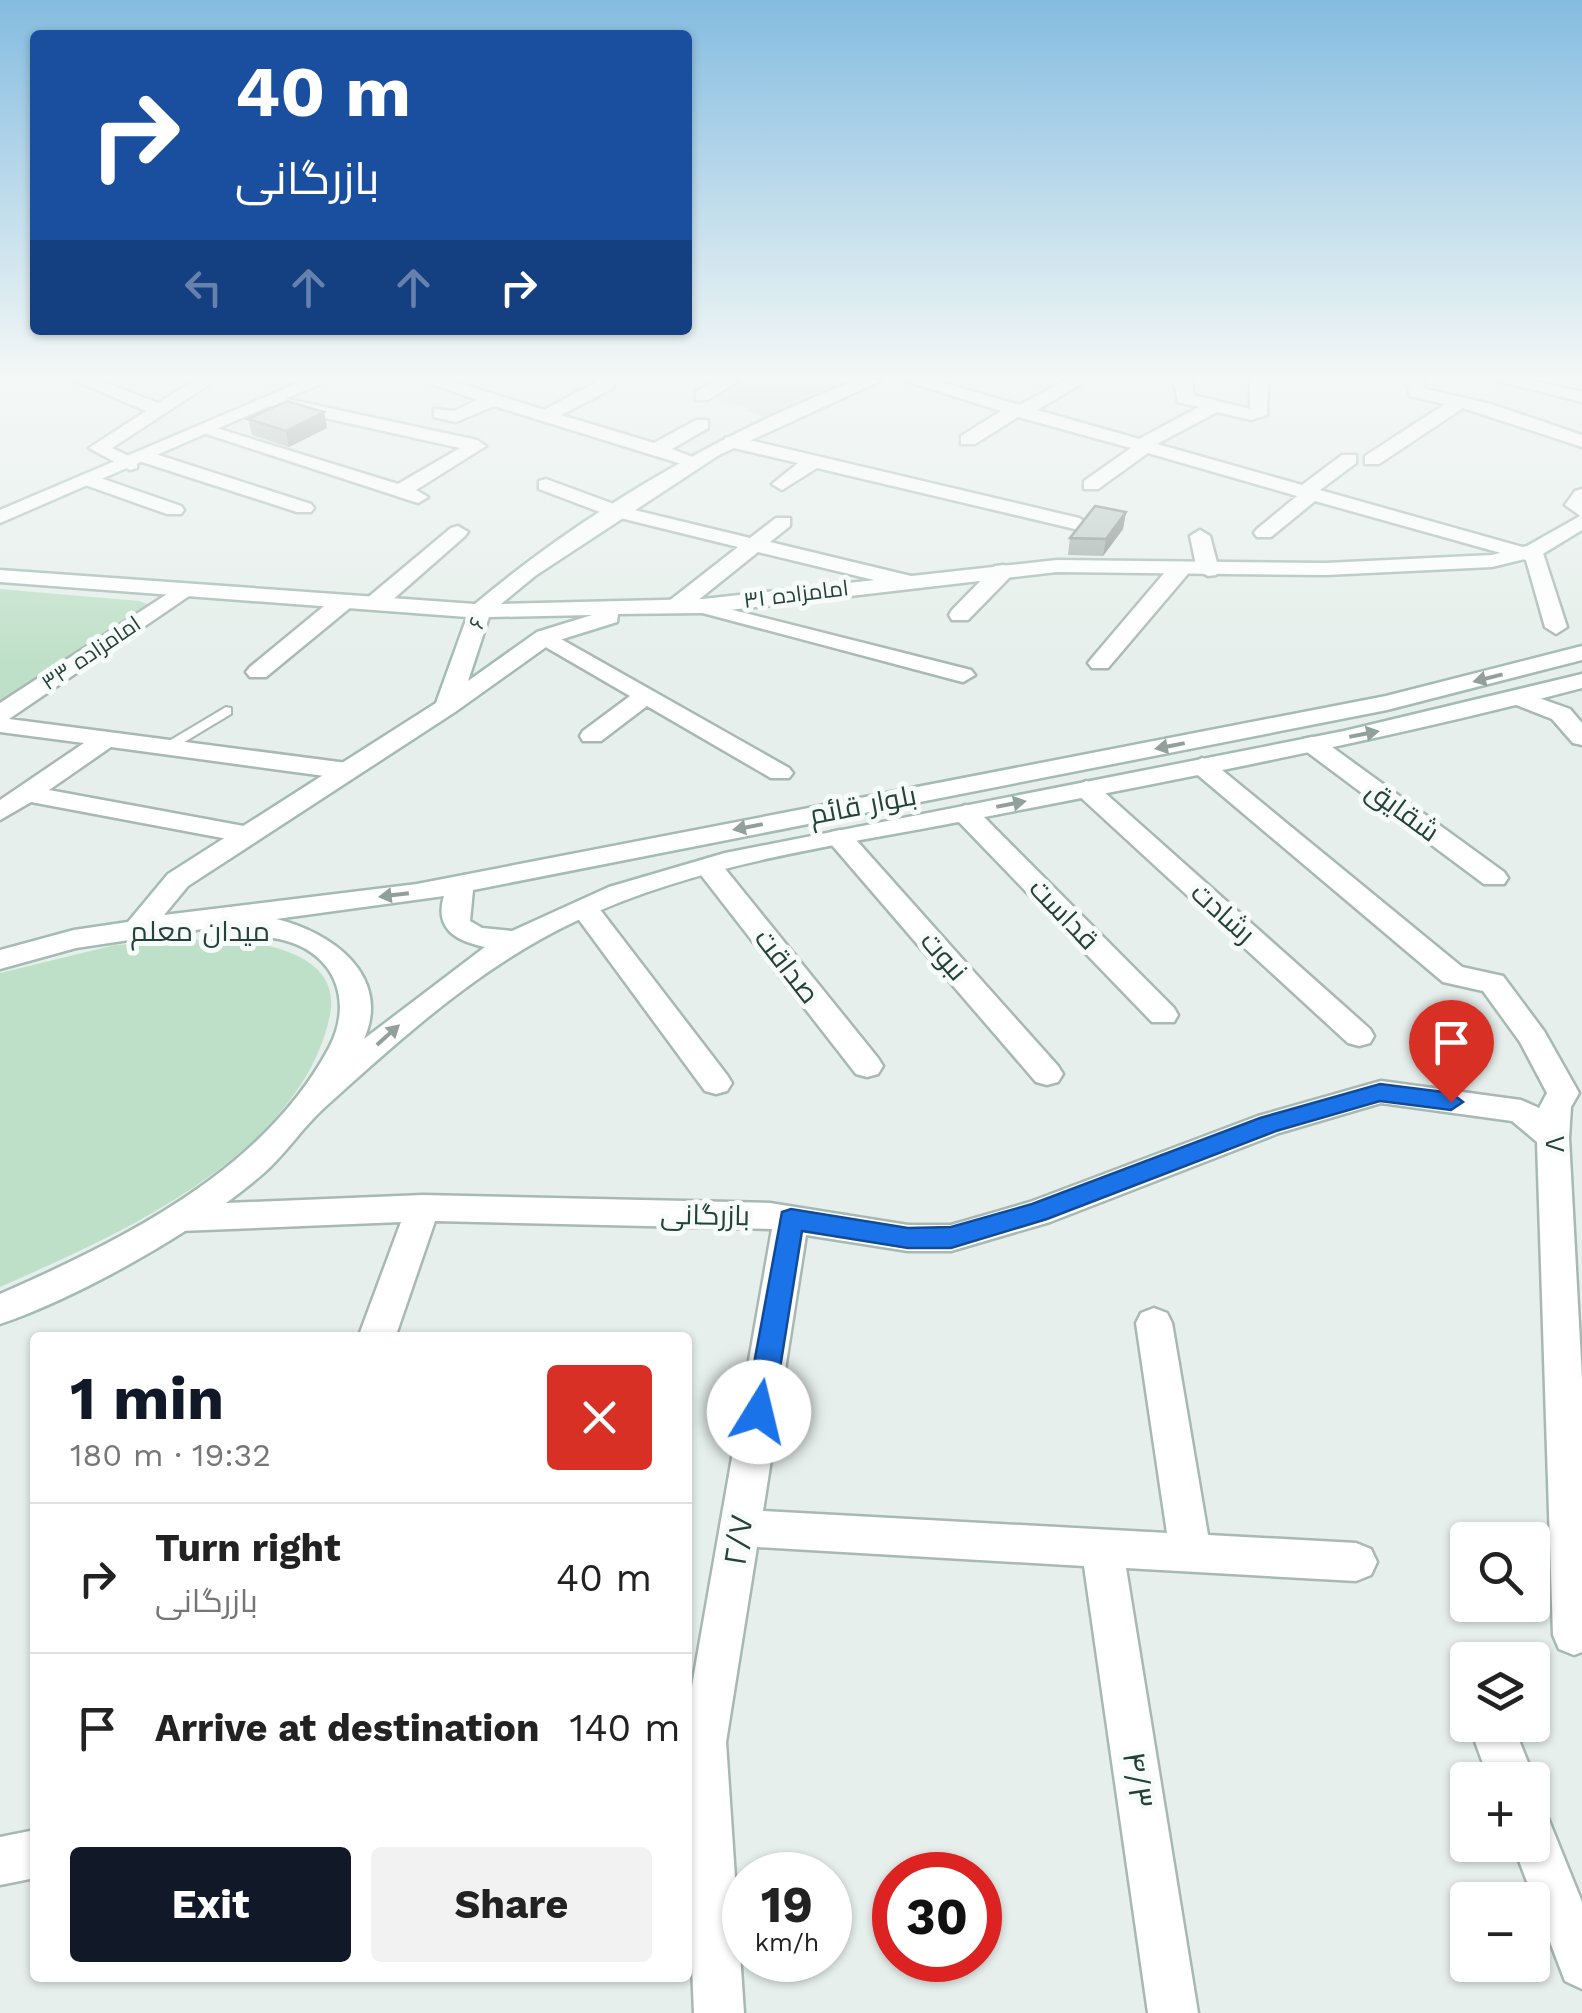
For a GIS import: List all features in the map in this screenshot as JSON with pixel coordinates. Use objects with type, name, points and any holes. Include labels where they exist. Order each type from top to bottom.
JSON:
[{"type":"street","points":[[0,517],[106,474]]},
{"type":"street","points":[[186,474],[304,508]]},
{"type":"street","points":[[346,474],[422,498]]},
{"type":"street","points":[[402,491],[431,474]]},
{"type":"street","name":"۶","points":[[447,707],[480,611],[526,571],[675,474]]},
{"type":"street","points":[[782,484],[796,474]]},
{"type":"street","points":[[868,474],[1079,524]]},
{"type":"street","points":[[1091,485],[1106,474]]},
{"type":"street","points":[[1242,474],[1528,553],[1556,627]]},
{"type":"street","points":[[1264,533],[1331,474]]},
{"type":"street","points":[[92,480],[174,510]]},
{"type":"street","points":[[546,484],[614,511],[903,581]]},
{"type":"street","points":[[1582,495],[1575,505],[1582,511]]},
{"type":"street","name":"امامزاده ۳۱","points":[[0,576],[480,611],[704,606],[1057,566],[1208,570],[1492,561],[1528,553],[1582,520]]},
{"type":"street","points":[[677,606],[783,522]]},
{"type":"street","points":[[374,604],[458,532]]},
{"type":"street","points":[[1200,536],[1208,570]]},
{"type":"street","points":[[1100,662],[1179,570]]},
{"type":"street","points":[[960,616],[1003,571]]},
{"type":"street","name":"امامزاده ۳۳","points":[[0,714],[181,591]]},
{"type":"street","points":[[258,672],[343,602]]},
{"type":"street","points":[[139,927],[178,880],[447,707],[544,637],[645,606]]},
{"type":"street","points":[[704,606],[963,675]]},
{"type":"street","points":[[544,637],[780,773]]},
{"type":"street","name":"بلوار قائم","points":[[139,927],[417,893],[1387,704],[1582,653]]},
{"type":"street","name":"بلوار قائم","points":[[316,1100],[422,1004],[518,940],[620,892],[708,866],[1312,744],[1582,680]]},
{"type":"street","points":[[592,736],[646,696]]},
{"type":"street","points":[[1519,698],[1561,714],[1582,738]]},
{"type":"street","points":[[0,725],[348,771]]},
{"type":"street","points":[[0,812],[107,739]]},
{"type":"street","name":"شقایق","points":[[1312,744],[1494,878]]},
{"type":"street","name":"۸","points":[[1202,766],[1453,974],[1493,983],[1532,1038],[1563,1092],[1554,1106],[1567,1140],[1574,1635]]},
{"type":"street","name":"رشادت","points":[[1086,789],[1359,1036]]},
{"type":"street","points":[[27,794],[248,835]]},
{"type":"street","name":"قداست","points":[[965,813],[1163,1015]]},
{"type":"street","name":"نبوت","points":[[840,838],[1047,1074]]},
{"type":"street","name":"صداقت","points":[[708,866],[866,1066]]},
{"type":"street","points":[[462,884],[452,909],[455,922],[465,933],[518,940]]},
{"type":"street","points":[[585,909],[716,1082]]},
{"type":"street","name":"میدان معلم","points":[[0,960],[74,939],[139,927],[263,924],[306,937],[340,959],[355,990],[357,1025],[316,1100],[252,1164],[180,1218],[0,1308]]},
{"type":"street","name":"بازرگانی","points":[[180,1218],[424,1208],[791,1219],[908,1238],[951,1238],[1038,1212],[1269,1124],[1380,1092],[1521,1112],[1567,1140]]},
{"type":"street","points":[[378,1332],[424,1208]]},
{"type":"street","name":"۲/۷","points":[[719,2013],[696,1744],[740,1528],[791,1219]]},
{"type":"street","points":[[1154,1323],[1191,1553]]},
{"type":"street","points":[[740,1528],[1356,1562]]},
{"type":"street","name":"۴/۳","points":[[1102,1548],[1173,2013]]},
{"type":"street","points":[[0,1861],[30,1855]]},
{"type":"street","points":[[1543,1862],[1582,1964]]},
{"type":"lane","points":[[166,747],[226,711]]},
{"type":"green space","points":[[0,589],[139,601],[154,607],[0,709]]},
{"type":"green space","points":[[221,938],[278,948],[312,965],[324,978],[331,994],[330,1015],[312,1065],[283,1109],[244,1149],[198,1184],[149,1215],[0,1287],[0,973],[115,945]]},
{"type":"building","points":[[1095,506],[1126,512],[1106,539],[1070,538]]},
{"type":"route","points":[[759,1412],[791,1219],[908,1238],[951,1238],[1038,1212],[1269,1124],[1380,1092],[1451,1102]]}]
